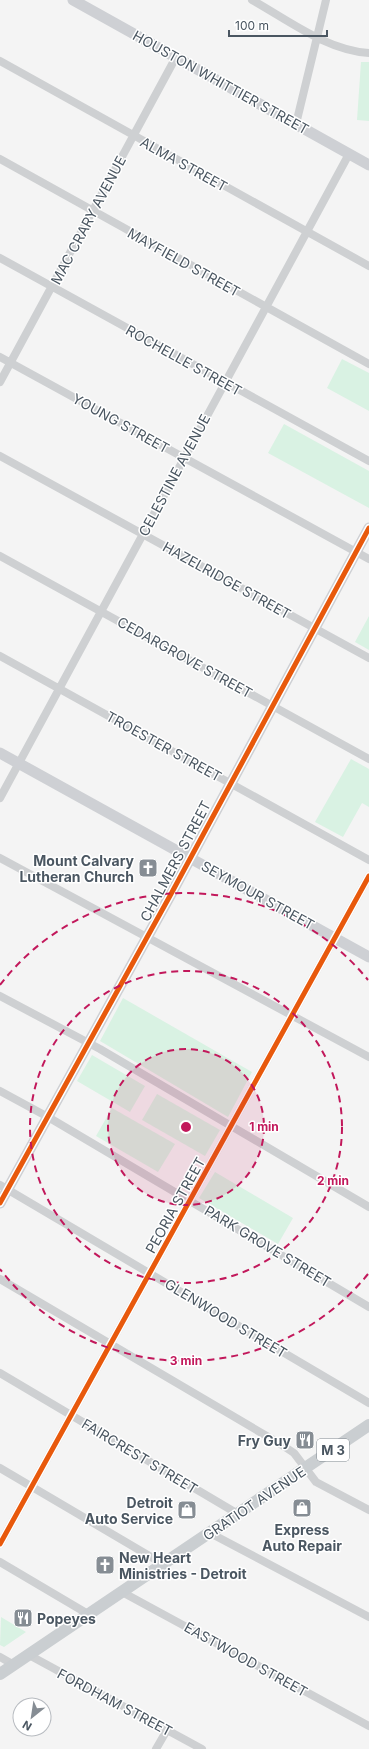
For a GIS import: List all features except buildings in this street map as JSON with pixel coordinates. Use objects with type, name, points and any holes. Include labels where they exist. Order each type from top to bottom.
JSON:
[{"type":"main road","name":"GRATIOT AVENUE","points":[[0,1674],[369,1425]]},
{"type":"street","name":"HOUSTON WHITTIER STREET","points":[[73,0],[369,165]]},
{"type":"street","points":[[252,0],[318,37],[346,50],[369,53]]},
{"type":"street","points":[[296,124],[326,0]]},
{"type":"street","name":"MAC CRARY AVENUE","points":[[0,382],[176,57]]},
{"type":"street","name":"ALMA STREET","points":[[0,61],[369,266]]},
{"type":"street","name":"CELESTINE AVENUE","points":[[0,798],[349,154]]},
{"type":"street","name":"MAYFIELD STREET","points":[[0,160],[369,364]]},
{"type":"street","name":"ROCHELLE STREET","points":[[0,258],[369,461]]},
{"type":"street","name":"YOUNG STREET","points":[[0,357],[369,559]]},
{"type":"street","name":"HAZELRIDGE STREET","points":[[0,456],[369,658]]},
{"type":"street","name":"CHALMERS STREET","points":[[0,1204],[4,1188],[48,1117],[89,1043],[369,528]]},
{"type":"street","name":"CEDARGROVE STREET","points":[[0,556],[369,759]]},
{"type":"street","name":"TROESTER STREET","points":[[0,656],[231,782],[369,860]]},
{"type":"street","name":"SEYMOUR STREET","points":[[0,753],[191,857],[369,957]]},
{"type":"street","points":[[0,858],[369,1057]]},
{"type":"street","name":"PEORIA STREET","points":[[0,1544],[232,1127],[369,876]]},
{"type":"street","points":[[0,996],[89,1043],[369,1207]]},
{"type":"street","name":"PARK GROVE STREET","points":[[0,1091],[48,1117],[191,1200],[369,1307]]},
{"type":"street","name":"GLENWOOD STREET","points":[[4,1188],[369,1403]]},
{"type":"street","points":[[0,1279],[282,1445],[294,1453],[316,1482],[369,1510]]},
{"type":"street","name":"FAIRCREST STREET","points":[[0,1374],[238,1514]]},
{"type":"street","points":[[0,1468],[163,1564]]},
{"type":"street","points":[[210,1533],[369,1616]]},
{"type":"street","points":[[0,1562],[88,1614]]},
{"type":"street","name":"EASTWOOD STREET","points":[[122,1592],[369,1726]]},
{"type":"street","name":"FORDHAM STREET","points":[[29,1655],[202,1749]]},
{"type":"street","points":[[0,1657],[14,1665]]},
{"type":"street","points":[[156,1749],[167,1730]]},
{"type":"green space","points":[[361,62],[369,62],[369,121],[357,120]]},
{"type":"green space","points":[[342,359],[369,373],[369,411],[327,388]]},
{"type":"green space","points":[[284,424],[369,471],[369,508],[268,453]]},
{"type":"green space","points":[[369,616],[369,650],[355,642]]},
{"type":"green space","points":[[351,759],[369,769],[369,807],[362,803],[343,837],[315,822]]},
{"type":"green space","points":[[123,998],[252,1072],[228,1117],[100,1041]]},
{"type":"green space","points":[[92,1055],[145,1086],[130,1112],[77,1081]]},
{"type":"green space","points":[[157,1094],[220,1130],[205,1156],[142,1120]]},
{"type":"green space","points":[[112,1108],[175,1144],[158,1172],[96,1136]]},
{"type":"green space","points":[[215,1172],[293,1218],[278,1244],[199,1198]]},
{"type":"green space","points":[[1,1617],[26,1632],[4,1647],[0,1645]]},
{"type":"cycle path","points":[[0,1203],[171,894],[369,528]]},
{"type":"cycle path","points":[[0,1544],[369,876]]},
{"type":"place","name":"Mount Calvary Lutheran Church","points":[[148,868]]},
{"type":"place","name":"Fry Guy","points":[[305,1440]]},
{"type":"place","name":"Express Auto Repair","points":[[302,1508]]},
{"type":"place","name":"Detroit Auto Service","points":[[187,1510]]},
{"type":"place","name":"New Heart Ministries - Detroit","points":[[105,1565]]},
{"type":"place","name":"Popeyes","points":[[23,1618]]}]
